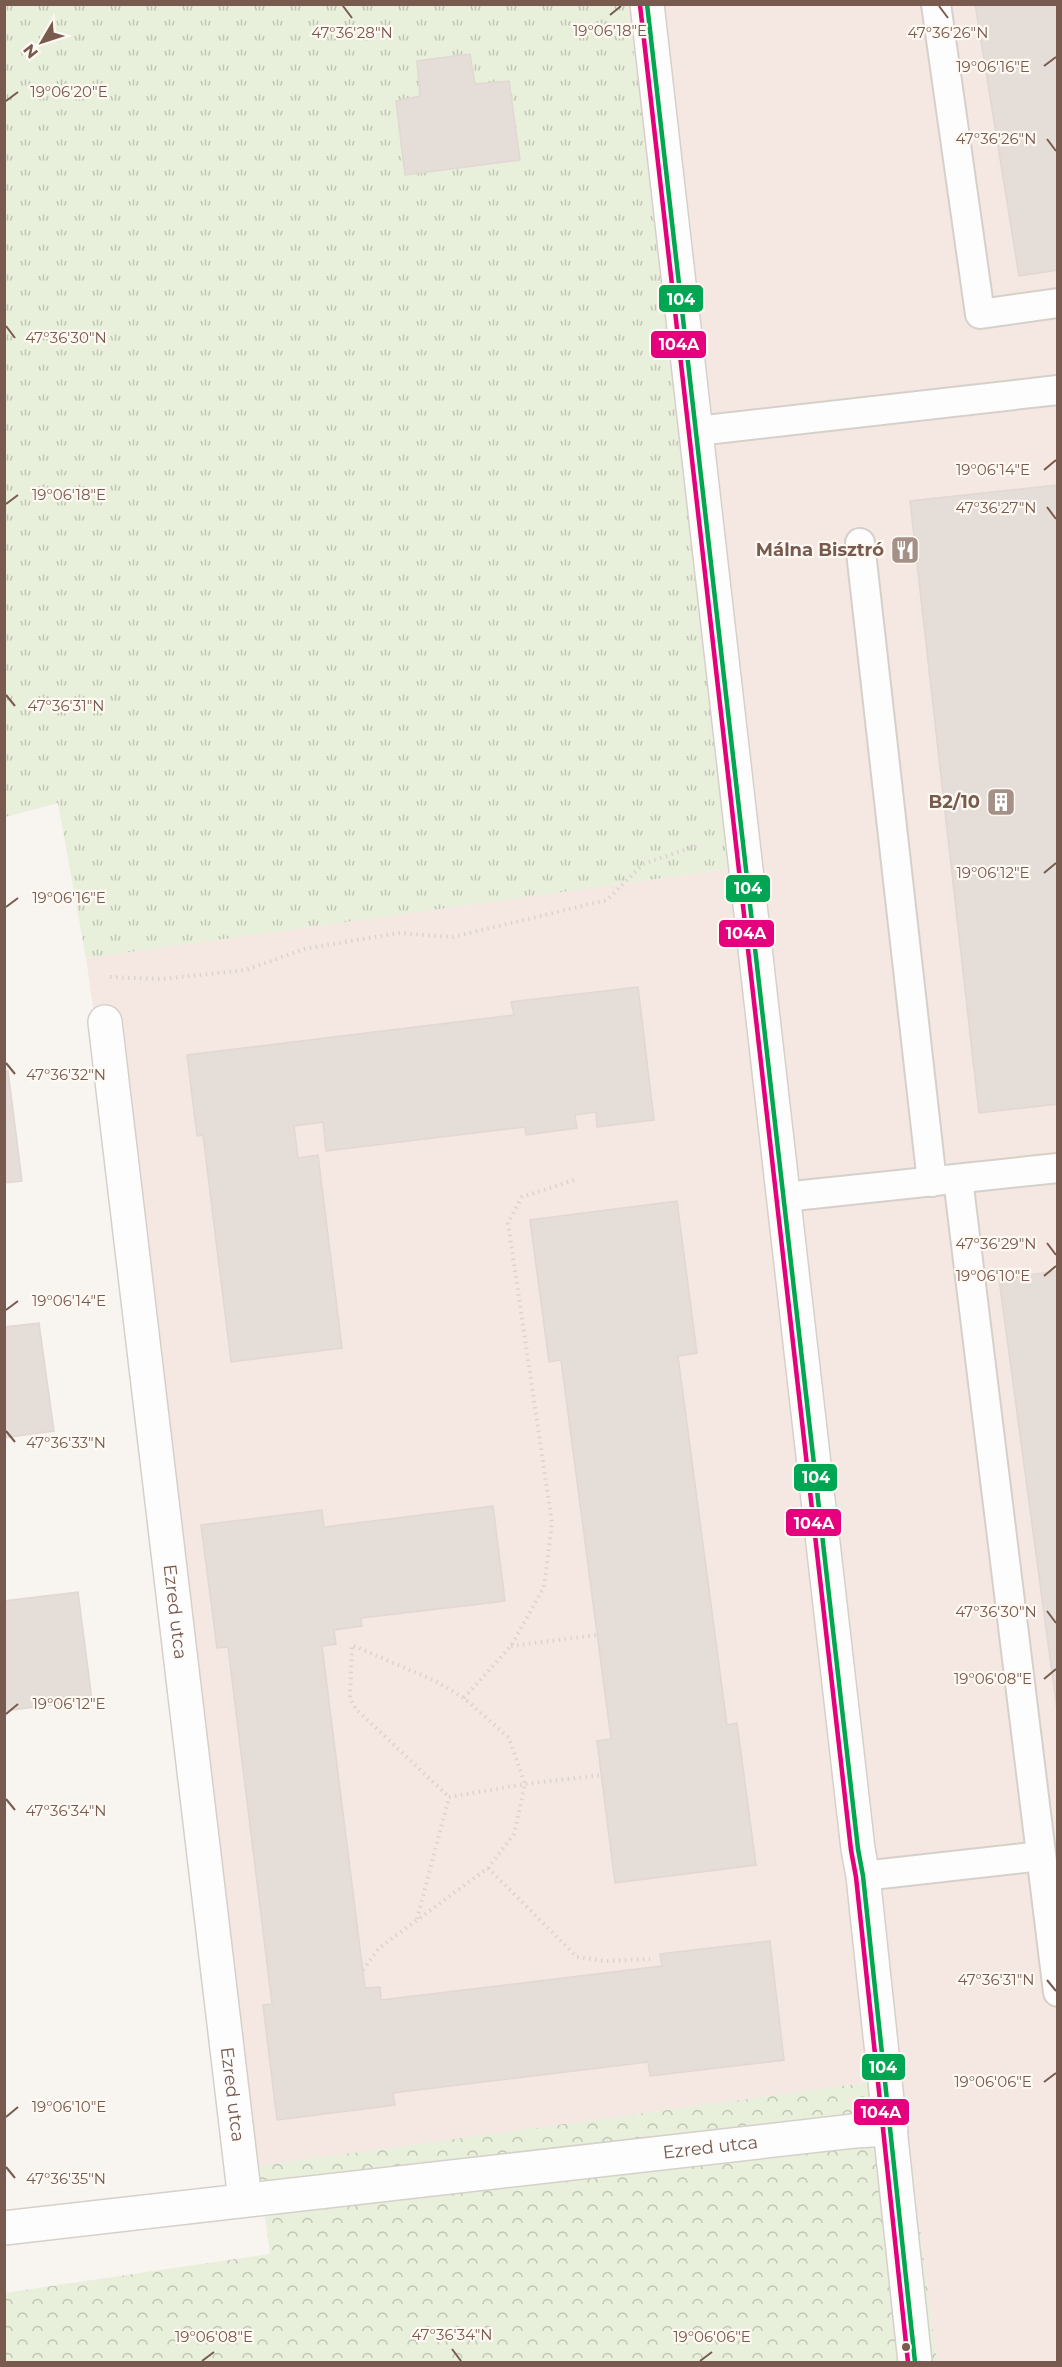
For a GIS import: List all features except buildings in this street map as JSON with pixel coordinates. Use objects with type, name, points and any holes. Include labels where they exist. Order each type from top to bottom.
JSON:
[{"type":"street","points":[[647,4],[858,1849],[863,1876],[915,2362]]},
{"type":"street","name":"Ezred utca","points":[[105,1022],[245,2200]]},
{"type":"street","name":"Ezred utca","points":[[4,2228],[854,2131],[891,2129]]},
{"type":"lane","points":[[936,4],[980,314],[1058,303]]},
{"type":"lane","points":[[697,431],[1058,390]]},
{"type":"lane","points":[[860,543],[945,1181],[1041,1856],[1058,1992]]},
{"type":"lane","points":[[784,1197],[1058,1168]]},
{"type":"lane","points":[[863,1876],[1041,1856]]},
{"type":"path","points":[[105,1022],[104,977],[162,979],[246,970],[304,949],[398,933],[453,937],[607,900],[643,864],[706,842],[743,835]]},
{"type":"path","points":[[464,1698],[511,1646],[544,1587],[552,1523],[508,1222],[522,1197],[577,1179]]},
{"type":"path","points":[[511,1646],[597,1635]]},
{"type":"path","points":[[363,1970],[379,1948],[488,1869],[514,1834],[525,1784],[509,1738],[464,1698],[435,1681],[352,1645],[350,1698],[356,1709],[450,1797]]},
{"type":"path","points":[[450,1797],[525,1784],[602,1775]]},
{"type":"path","points":[[417,1920],[450,1797]]},
{"type":"path","points":[[488,1869],[577,1957],[606,1961],[650,1959]]},
{"type":"shaded area","points":[[627,5],[1057,5],[1057,2362],[937,2362],[901,2078],[258,2166],[86,958],[749,866]]},
{"type":"green space","points":[[5,5],[627,5],[749,866],[86,958],[58,803],[5,817]]},
{"type":"green space","points":[[901,2078],[937,2362],[5,2362],[4,2293],[270,2254],[258,2166]]},
{"type":"transit line","name":"104","points":[[647,4],[858,1849],[863,1876],[915,2362]]},
{"type":"transit line","name":"104A","points":[[640,5],[851,1850],[856,1877],[908,2362]]},
{"type":"place","name":"Málna Bisztró","points":[[905,550]]},
{"type":"place","name":"B2/10","points":[[1001,802]]}]
